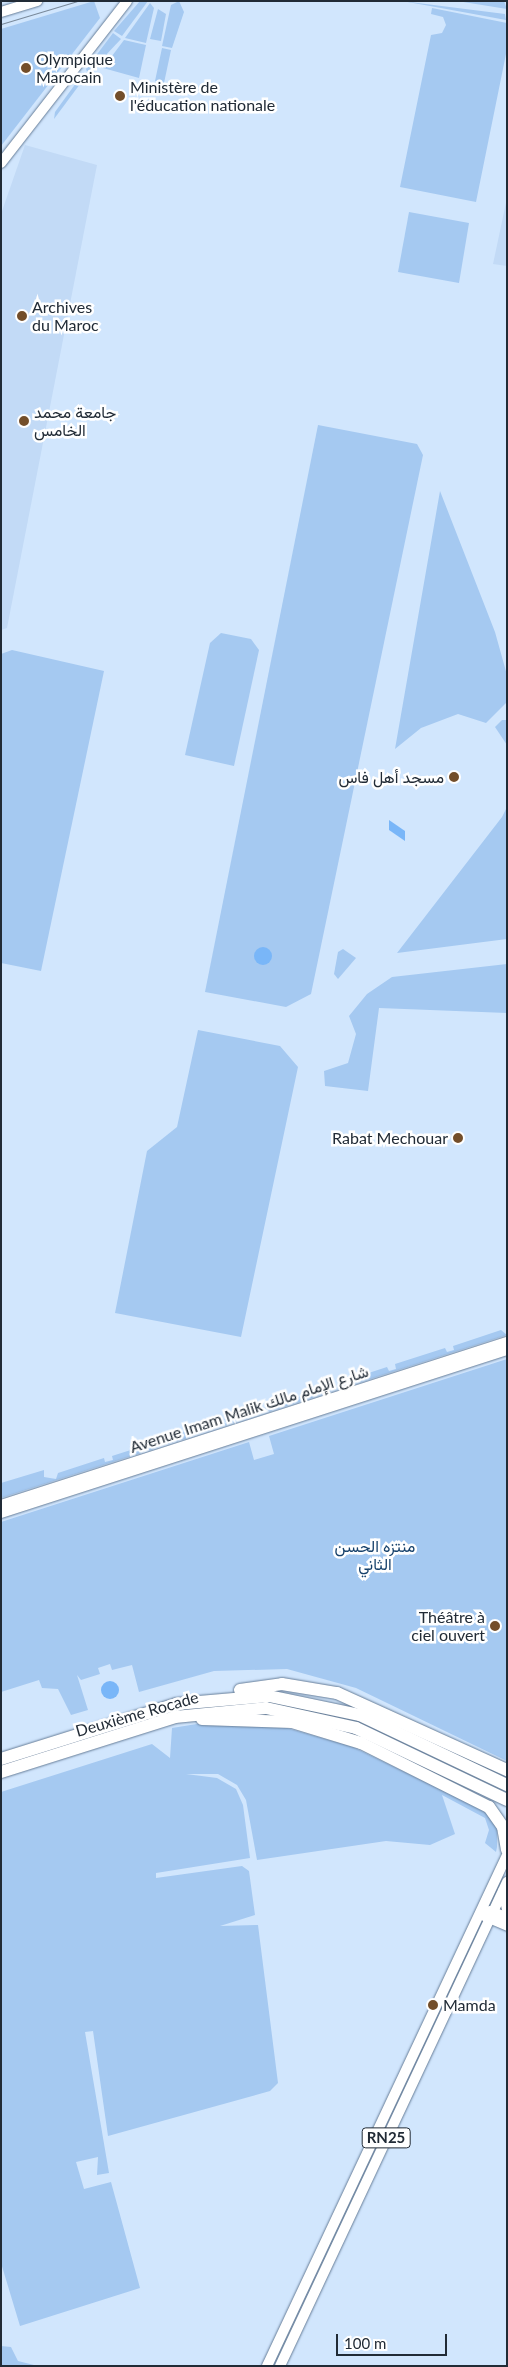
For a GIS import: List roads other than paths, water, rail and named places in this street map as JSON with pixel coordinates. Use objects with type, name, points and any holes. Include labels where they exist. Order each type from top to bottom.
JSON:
[{"type":"highway","points":[[213,1697],[271,1684],[324,1690],[364,1703],[507,1770]]},
{"type":"highway","name":"Deuxième Rocade","points":[[1,1760],[176,1704],[213,1697],[269,1696],[342,1709],[507,1785]]},
{"type":"highway","name":"Deuxième Rocade","points":[[1,1772],[175,1717],[248,1708],[321,1717],[373,1735],[507,1800]]},
{"type":"highway","points":[[175,1717],[278,1720],[348,1738],[484,1803],[501,1821],[507,1850]]},
{"type":"main road","points":[[1,12],[37,1]]},
{"type":"main road","points":[[1,163],[127,1]]},
{"type":"main road","name":"Avenue Imam Malik شارع الإمام مالك","points":[[1,1505],[507,1342]]},
{"type":"main road","name":"Avenue Imam Malik شارع الإمام مالك","points":[[1,1513],[507,1350]]},
{"type":"main road","name":"RN25","points":[[267,2366],[507,1855]]},
{"type":"main road","points":[[505,1886],[507,1910]]},
{"type":"main road","name":"RN25","points":[[280,2366],[505,1886]]},
{"type":"street","points":[[479,1914],[507,1917]]},
{"type":"street","points":[[492,1915],[507,1926]]},
{"type":"tram line","points":[[1,24],[77,1]]},
{"type":"place","name":"Olympique Marocain","points":[[26,68]]},
{"type":"place","name":"Ministère de l'éducation nationale","points":[[120,96]]},
{"type":"place","name":"Archives du Maroc","points":[[22,316]]},
{"type":"place","name":"جامعة محمد الخامس","points":[[24,421]]},
{"type":"place","name":"مسجد أهل فاس","points":[[454,777]]},
{"type":"place","name":"Rabat Mechouar","points":[[458,1138]]},
{"type":"place","name":"Théâtre à ciel ouvert","points":[[495,1626]]},
{"type":"place","name":"Mamda","points":[[433,2005]]},
{"type":"park label","name":"منتزه الحسن الثاني","points":[[375,1555]]}]
